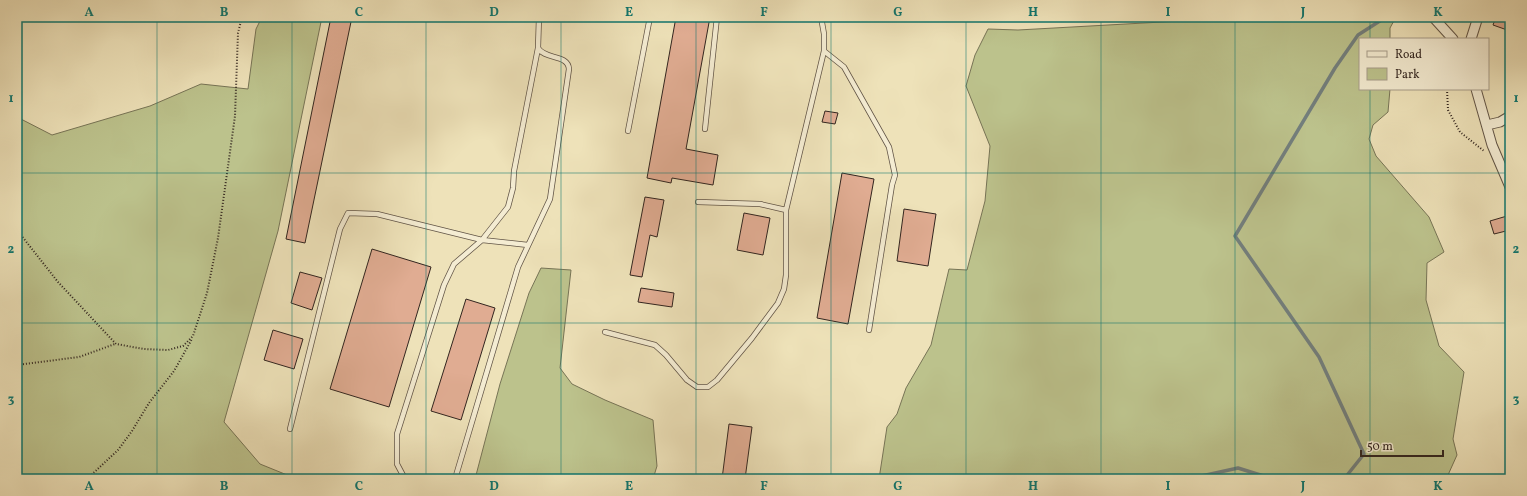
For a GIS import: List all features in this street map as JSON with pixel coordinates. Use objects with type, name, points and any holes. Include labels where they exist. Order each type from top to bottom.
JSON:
[{"type":"street","points":[[1433,17],[1442,25],[1452,38]]},
{"type":"street","points":[[1471,38],[1478,17]]},
{"type":"street","points":[[1476,90],[1500,165],[1510,187]]},
{"type":"street","points":[[1487,126],[1500,122],[1510,116]]},
{"type":"lane","points":[[406,479],[397,464],[397,434],[444,285],[454,264],[482,240],[508,207],[538,48],[539,17]]},
{"type":"lane","points":[[628,131],[650,17]]},
{"type":"lane","points":[[705,129],[717,17]]},
{"type":"lane","points":[[605,332],[655,346],[666,355],[687,380],[697,387],[708,387],[717,380],[778,303],[784,290],[786,275],[786,210],[824,51],[824,34],[821,17]]},
{"type":"lane","points":[[455,479],[518,267],[550,199],[569,65],[566,61],[544,54],[538,48]]},
{"type":"lane","points":[[824,51],[844,67],[889,147],[895,175],[892,185],[869,330]]},
{"type":"lane","points":[[698,202],[760,204],[786,210]]},
{"type":"lane","points":[[290,429],[340,228],[348,213],[377,214],[482,240],[528,245]]},
{"type":"path","points":[[87,479],[118,450],[174,371],[193,336],[207,293],[218,238],[235,116],[238,33],[242,17]]},
{"type":"path","points":[[1447,90],[1448,110],[1460,132],[1500,165]]},
{"type":"path","points":[[17,230],[58,282],[116,344]]},
{"type":"path","points":[[17,365],[79,357],[116,344],[144,350],[168,350],[183,346],[193,336]]},
{"type":"green space","points":[[262,17],[322,17],[278,231],[224,422],[260,464],[297,479],[17,479],[17,117],[52,135],[150,106],[201,84],[248,89],[256,29]]},
{"type":"green space","points":[[1324,17],[1396,17],[1390,28],[1390,38],[1359,38],[1359,90],[1390,90],[1388,112],[1373,125],[1369,139],[1376,156],[1429,217],[1444,252],[1427,263],[1426,300],[1439,346],[1464,372],[1453,439],[1457,455],[1448,475],[1450,479],[879,479],[887,427],[897,414],[906,388],[931,345],[949,269],[967,270],[985,201],[990,146],[966,86],[975,55],[988,29],[1018,30],[1198,20],[1257,19],[1271,21]]},
{"type":"green space","points":[[541,268],[571,270],[560,368],[572,384],[605,400],[653,420],[657,466],[653,479],[475,479],[500,384],[529,293]]},
{"type":"building","points":[[331,17],[352,17],[305,243],[286,239]]},
{"type":"building","points":[[676,17],[710,17],[686,149],[718,155],[713,185],[672,178],[671,183],[647,178]]},
{"type":"building","points":[[1496,17],[1510,19],[1510,31],[1493,25]]},
{"type":"building","points":[[825,111],[838,113],[835,124],[822,122]]},
{"type":"building","points":[[842,173],[874,179],[848,324],[817,318]]},
{"type":"building","points":[[645,197],[664,200],[657,237],[650,235],[642,277],[630,275]]},
{"type":"building","points":[[904,209],[936,214],[928,266],[897,261]]},
{"type":"building","points":[[744,213],[770,218],[763,255],[737,250]]},
{"type":"building","points":[[1507,216],[1510,230],[1494,234],[1490,221]]},
{"type":"building","points":[[372,249],[431,267],[389,407],[330,389]]},
{"type":"building","points":[[300,272],[322,278],[312,310],[291,303]]},
{"type":"building","points":[[641,288],[674,293],[672,307],[638,302]]},
{"type":"building","points":[[466,299],[495,308],[461,420],[431,411]]},
{"type":"building","points":[[273,330],[303,339],[294,369],[264,360]]},
{"type":"building","points":[[729,424],[752,427],[745,479],[722,479]]},
{"type":"waterway","points":[[1344,479],[1364,454],[1319,357],[1235,236],[1335,68],[1358,35],[1386,17]]},
{"type":"waterway","points":[[1188,479],[1238,468],[1273,479]]}]
